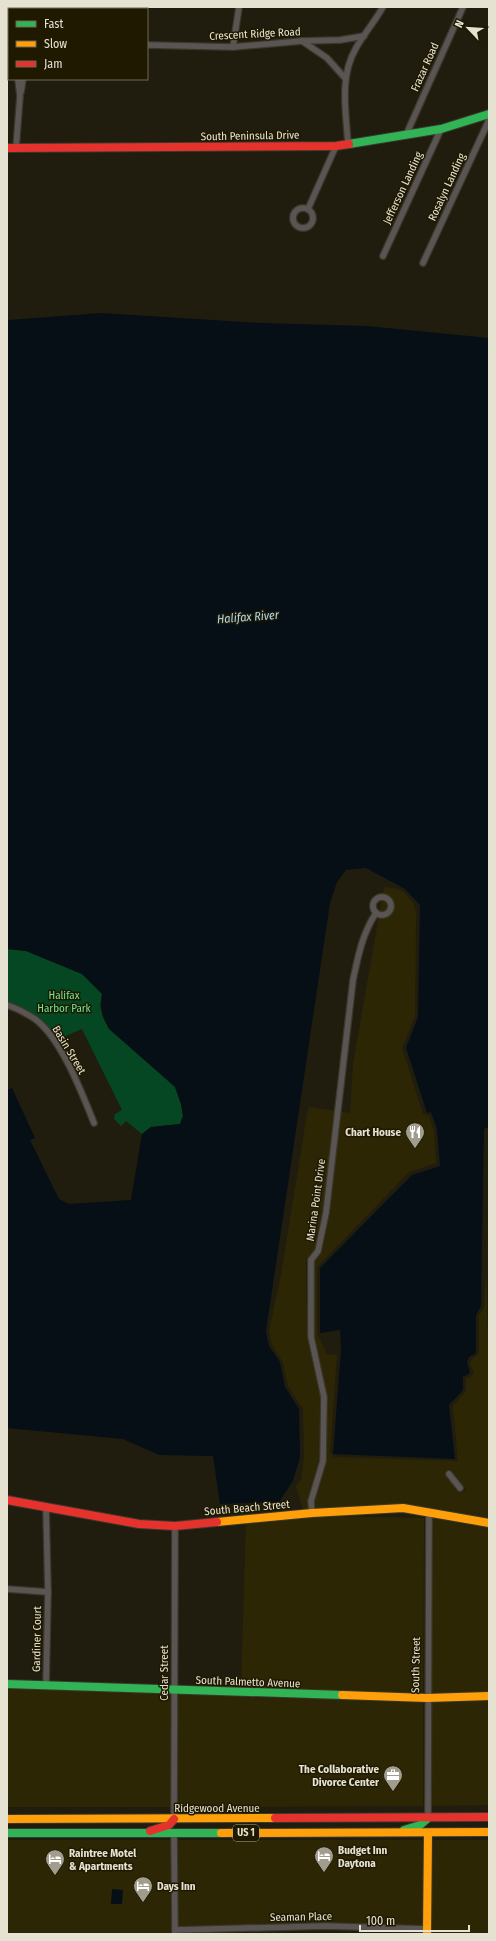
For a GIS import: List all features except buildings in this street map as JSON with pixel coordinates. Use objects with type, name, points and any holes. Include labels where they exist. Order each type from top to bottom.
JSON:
[{"type":"main road","name":"South Peninsula Drive","points":[[7,148],[336,146],[441,129],[489,114]]},
{"type":"main road","name":"South Beach Street","points":[[7,1500],[138,1524],[175,1526],[312,1513],[403,1508],[489,1523]]},
{"type":"main road","name":"South Palmetto Avenue","points":[[7,1684],[427,1698],[489,1696]]},
{"type":"main road","name":"Ridgewood Avenue","points":[[7,1819],[428,1818]]},
{"type":"main road","points":[[395,1833],[420,1825],[428,1818]]},
{"type":"main road","name":"US 1","points":[[428,1818],[489,1818]]},
{"type":"main road","points":[[427,1931],[428,1833],[433,1826],[455,1818]]},
{"type":"main road","points":[[143,1833],[169,1825],[174,1819]]},
{"type":"main road","points":[[174,1833],[180,1826],[196,1819]]},
{"type":"main road","name":"US 1","points":[[7,1833],[489,1832]]},
{"type":"street","points":[[233,47],[239,7]]},
{"type":"street","points":[[348,144],[344,88],[348,66],[355,49],[383,7]]},
{"type":"street","name":"Frazar Road","points":[[406,135],[463,7]]},
{"type":"street","name":"Crescent Ridge Road","points":[[148,45],[233,47],[302,41],[340,40],[364,36]]},
{"type":"street","points":[[302,41],[327,58],[345,78]]},
{"type":"street","points":[[18,80],[20,96]]},
{"type":"street","points":[[16,148],[20,96],[23,80]]},
{"type":"street","name":"Rosalyn Landing","points":[[423,263],[489,120]]},
{"type":"street","name":"Jefferson Landing","points":[[382,256],[441,129]]},
{"type":"street","points":[[308,209],[336,146]]},
{"type":"street","name":"Marina Point Drive","points":[[312,1513],[311,1501],[323,1461],[324,1397],[311,1337],[311,1260],[318,1251],[326,1213],[353,980],[360,947],[367,926],[376,914]]},
{"type":"street","name":"Basin Street","points":[[7,1005],[35,1019],[49,1033],[80,1089],[94,1123]]},
{"type":"street","points":[[449,1474],[460,1488]]},
{"type":"street","name":"Gardiner Court","points":[[46,1507],[48,1592],[46,1686]]},
{"type":"street","name":"South Street","points":[[428,1818],[427,1698],[429,1512]]},
{"type":"street","name":"Cedar Street","points":[[174,1819],[175,1526]]},
{"type":"street","name":"Gardiner Court","points":[[7,1589],[48,1592]]},
{"type":"street","points":[[174,1833],[175,1932]]},
{"type":"street","name":"Seaman Place","points":[[175,1932],[326,1926],[427,1931]]},
{"type":"shaded area","points":[[384,887],[394,888],[404,892],[413,903],[416,912],[415,1016],[402,1048],[423,1114],[429,1116],[434,1130],[436,1163],[409,1172],[317,1267],[317,1333],[327,1354],[337,1355],[330,1453],[334,1457],[458,1461],[453,1406],[466,1391],[466,1379],[474,1374],[470,1363],[472,1359],[479,1354],[479,1316],[484,1307],[486,1271],[489,1367],[489,1519],[403,1504],[316,1509],[315,1502],[327,1462],[328,1398],[315,1337],[315,1262],[322,1252],[331,1209],[323,1208],[314,1249],[306,1260],[307,1337],[320,1397],[319,1461],[307,1499],[308,1510],[303,1510],[296,1486],[301,1480],[304,1457],[303,1409],[288,1386],[283,1362],[272,1345],[269,1331],[281,1275],[309,1107],[350,1113],[353,1064]],"holes":[[[450,1469],[466,1490],[459,1493],[444,1473]]]},
{"type":"shaded area","points":[[324,1516],[424,1518],[423,1694],[241,1689],[246,1523]]},
{"type":"shaded area","points":[[433,1518],[489,1527],[489,1692],[431,1694]]},
{"type":"shaded area","points":[[7,1688],[170,1694],[170,1807],[7,1807]]},
{"type":"shaded area","points":[[178,1694],[423,1702],[423,1806],[178,1807]]},
{"type":"shaded area","points":[[489,1700],[489,1805],[432,1806],[431,1702]]},
{"type":"shaded area","points":[[7,1840],[170,1840],[171,1934],[7,1934]]},
{"type":"shaded area","points":[[178,1840],[423,1840],[423,1925],[325,1922],[179,1926]]},
{"type":"shaded area","points":[[432,1840],[489,1840],[489,1934],[432,1934]]},
{"type":"green space","name":"Halifax Harbor Park","points":[[7,949],[26,951],[82,974],[102,994],[100,1006],[103,1018],[175,1087],[181,1104],[183,1116],[180,1124],[151,1127],[142,1134],[126,1121],[121,1126],[114,1119],[115,1114],[122,1110],[82,1029],[54,1041],[35,1019],[7,1005]]},
{"type":"water","name":"Halifax River","points":[[102,313],[262,323],[367,326],[489,338],[489,1127],[484,1129],[481,1306],[476,1315],[476,1353],[469,1357],[467,1362],[470,1373],[463,1377],[463,1390],[449,1405],[455,1459],[333,1454],[341,1349],[340,1330],[320,1333],[320,1268],[412,1175],[440,1166],[437,1129],[431,1112],[427,1113],[406,1048],[418,1017],[420,905],[405,889],[366,868],[346,870],[337,882],[330,903],[266,1331],[269,1346],[280,1362],[285,1387],[299,1409],[300,1457],[293,1481],[279,1502],[220,1504],[213,1456],[159,1455],[123,1439],[7,1428],[7,1090],[12,1088],[35,1138],[30,1140],[59,1199],[69,1204],[131,1200],[142,1134],[151,1127],[180,1124],[183,1116],[181,1104],[175,1087],[109,1029],[102,1012],[102,994],[82,974],[26,951],[7,949],[7,320]]},
{"type":"water","points":[[112,1889],[123,1890],[122,1904],[111,1904]]},
{"type":"traffic: fast","points":[[349,144],[441,129],[489,114]]},
{"type":"traffic: fast","points":[[7,1684],[342,1695]]},
{"type":"traffic: fast","points":[[404,1830],[420,1825],[428,1818]]},
{"type":"traffic: fast","points":[[7,1833],[221,1833]]},
{"type":"traffic: slow","points":[[217,1522],[312,1513],[403,1508],[489,1523]]},
{"type":"traffic: slow","points":[[342,1695],[427,1698],[489,1696]]},
{"type":"traffic: slow","points":[[7,1819],[275,1818]]},
{"type":"traffic: slow","points":[[221,1833],[489,1832]]},
{"type":"traffic: slow","points":[[427,1934],[428,1833]]},
{"type":"traffic: jam","points":[[7,148],[336,146],[349,144]]},
{"type":"traffic: jam","points":[[7,1500],[139,1524],[175,1526],[217,1522]]},
{"type":"traffic: jam","points":[[275,1818],[489,1817]]},
{"type":"traffic: jam","points":[[150,1831],[169,1825],[174,1819]]},
{"type":"place","name":"Chart House","points":[[415,1149]]},
{"type":"place","name":"The Collaborative Divorce Center","points":[[393,1792]]},
{"type":"place","name":"Budget Inn Daytona","points":[[324,1873]]},
{"type":"place","name":"Raintree Motel & Apartments","points":[[55,1876]]},
{"type":"place","name":"Days Inn","points":[[143,1903]]}]
